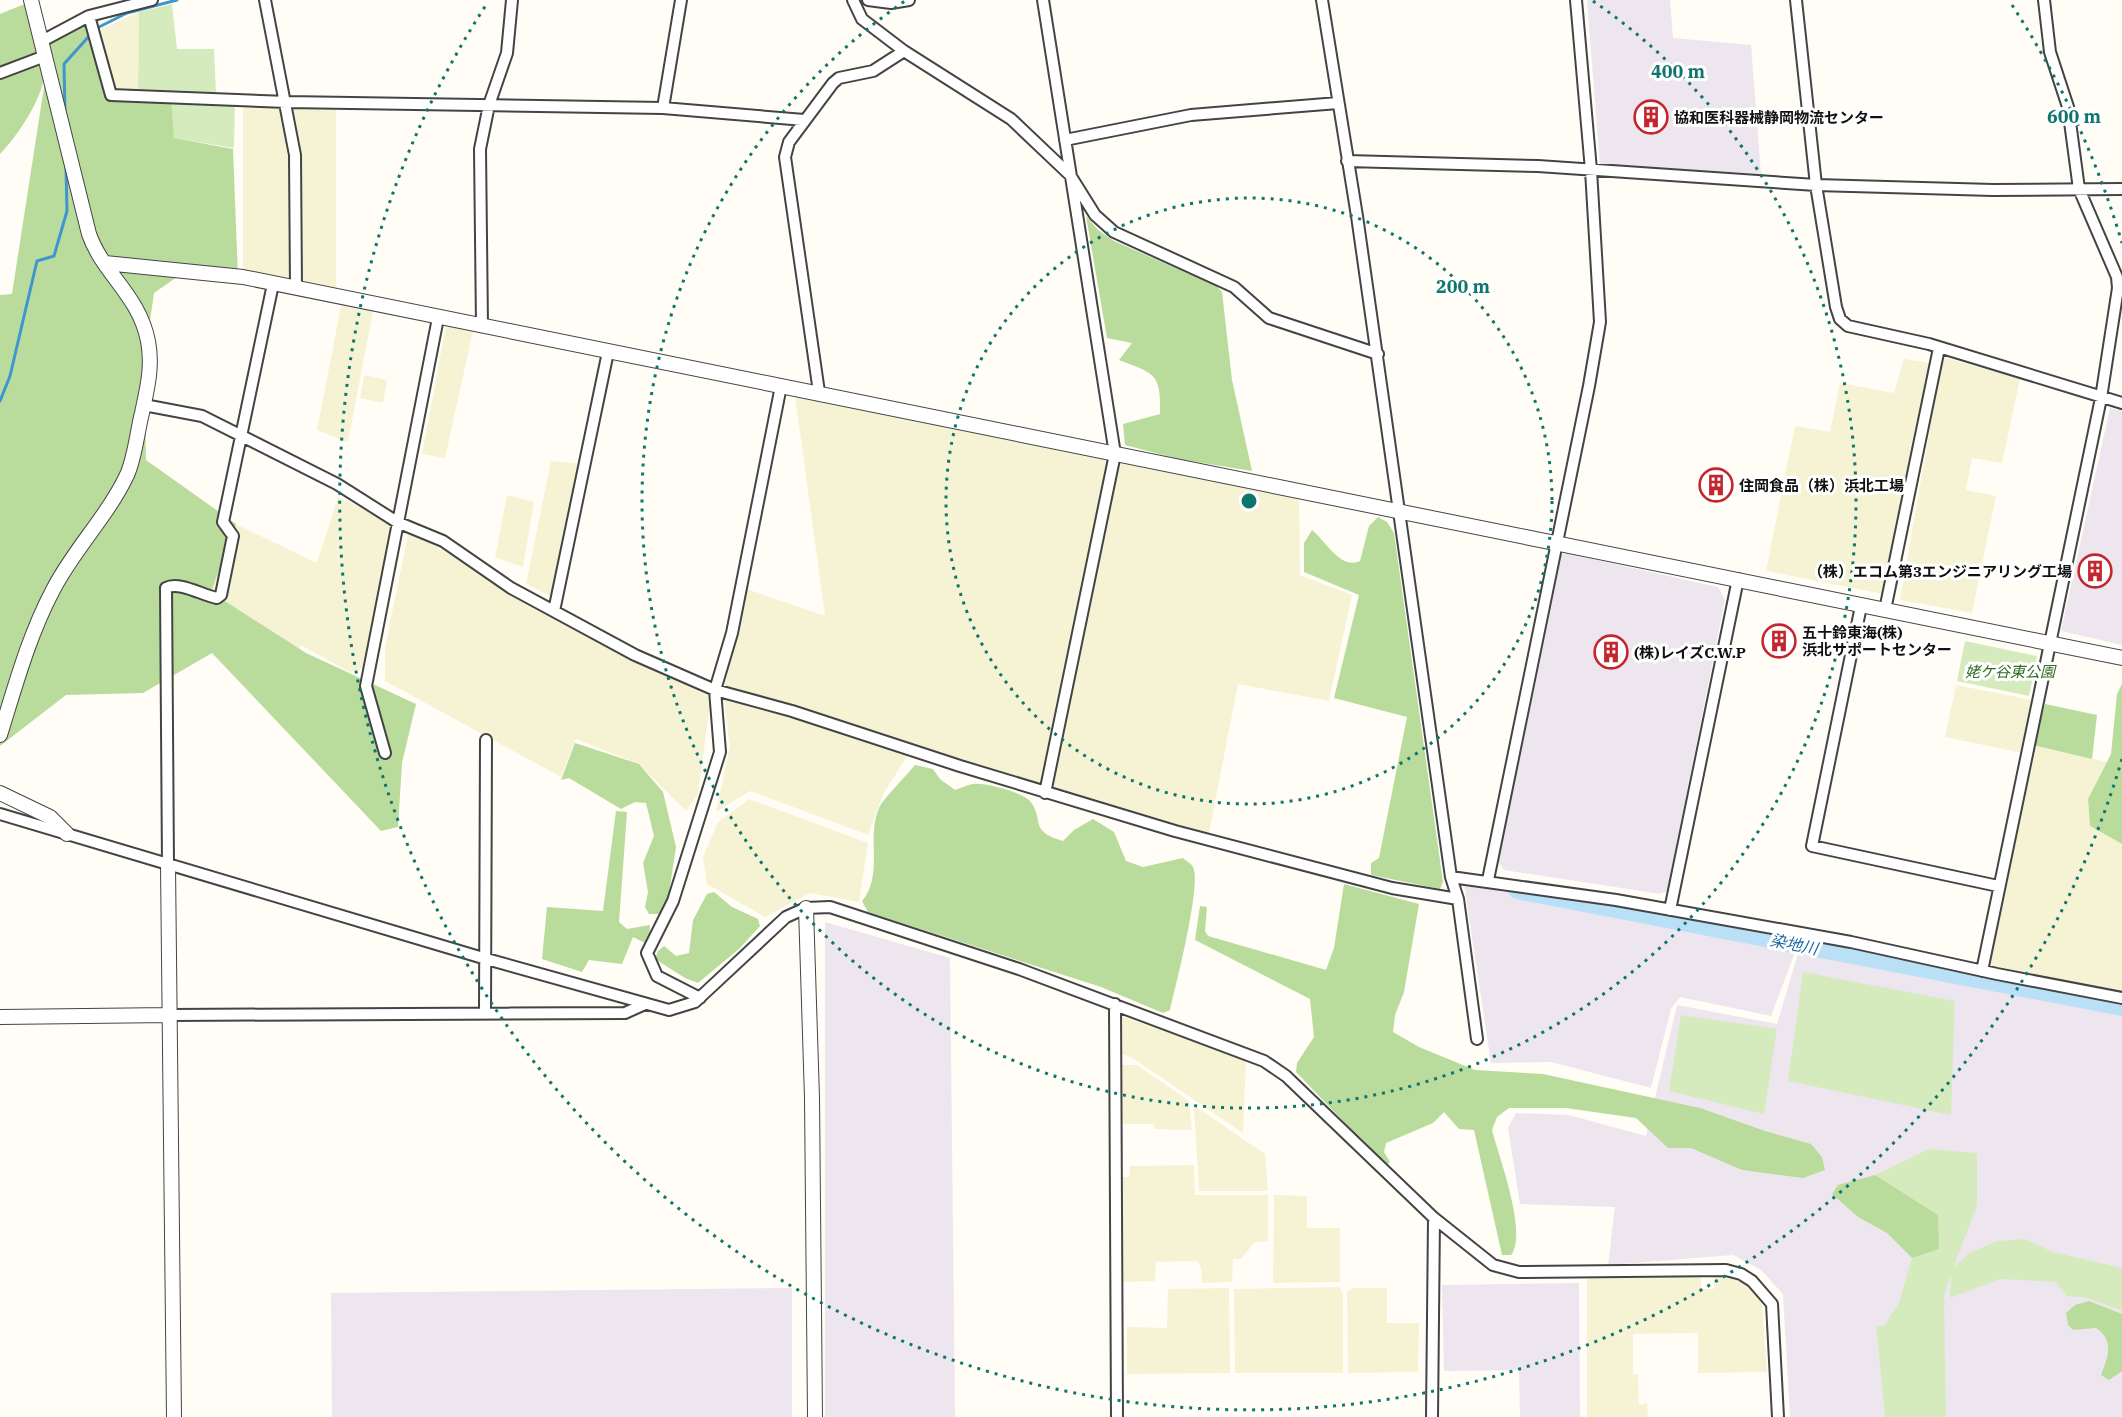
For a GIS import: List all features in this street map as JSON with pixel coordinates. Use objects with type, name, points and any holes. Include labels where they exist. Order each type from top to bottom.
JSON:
[{"type":"street","points":[[0,735],[48,598],[84,539],[100,522],[127,475],[150,371],[146,333],[129,295],[105,263],[89,234],[32,0]]},
{"type":"street","points":[[42,40],[89,16],[152,0]]},
{"type":"street","points":[[266,0],[295,155],[296,288]]},
{"type":"street","points":[[482,326],[480,149],[489,105],[507,53],[512,0]]},
{"type":"street","points":[[663,108],[681,0]]},
{"type":"street","points":[[853,0],[862,19],[904,51],[1011,119],[1070,175],[1095,215],[1114,232],[1234,286],[1269,318],[1378,354]]},
{"type":"street","points":[[868,0],[891,3],[909,0]]},
{"type":"street","points":[[1043,0],[1114,454],[1045,793]]},
{"type":"street","points":[[1322,0],[1378,354],[1451,877],[1458,899],[1476,1039]]},
{"type":"street","points":[[1488,880],[1600,322],[1592,170],[1576,0]]},
{"type":"street","points":[[1796,0],[1816,185],[1836,307],[1840,319],[1848,326],[1939,348],[2122,403]]},
{"type":"street","points":[[1982,971],[2101,398],[2118,288],[2117,277],[2079,189],[2068,107],[2050,52],[2043,0]]},
{"type":"street","points":[[89,16],[111,95],[286,102],[663,108],[804,120]]},
{"type":"street","points":[[819,392],[785,157],[789,142],[833,83],[840,78],[873,71],[904,51]]},
{"type":"street","points":[[0,73],[45,56]]},
{"type":"street","points":[[1065,140],[1191,115],[1338,103]]},
{"type":"street","points":[[1347,161],[1538,166],[1816,185],[2122,189]]},
{"type":"street","points":[[105,263],[243,277],[608,352],[819,392],[1001,433],[1738,579],[2122,658]]},
{"type":"street","points":[[174,1417],[166,588],[180,585],[202,595],[217,598],[221,595],[233,536],[223,522],[273,284]]},
{"type":"street","points":[[385,753],[366,686],[438,318]]},
{"type":"street","points":[[1885,610],[1939,348]]},
{"type":"street","points":[[554,611],[608,352]]},
{"type":"street","points":[[700,998],[657,976],[648,952],[673,901],[720,752],[715,690],[732,633],[782,386]]},
{"type":"street","points":[[144,405],[202,416],[337,484],[397,522],[443,541],[511,588],[635,656],[715,690],[826,721],[1045,793],[1174,831],[1392,888],[1458,899]]},
{"type":"street","points":[[1671,910],[1738,579]]},
{"type":"street","points":[[1861,606],[1812,846],[1998,886]]},
{"type":"street","points":[[485,1012],[483,958],[486,740]]},
{"type":"street","points":[[0,793],[50,817],[67,834]]},
{"type":"street","points":[[0,814],[483,958],[669,1010],[682,1007],[700,998],[786,917],[806,908],[830,907],[1019,969],[1264,1060],[1286,1076],[1434,1218],[1493,1265],[1513,1271],[1726,1270],[1742,1274],[1752,1281],[1772,1304],[1778,1417]]},
{"type":"street","points":[[1451,877],[1488,880],[1851,942],[1982,971],[2122,998]]},
{"type":"street","points":[[806,908],[812,1110],[815,1417]]},
{"type":"street","points":[[0,1017],[485,1012],[625,1013],[645,1004]]},
{"type":"street","points":[[1115,1005],[1117,1417]]},
{"type":"street","points":[[1432,1417],[1434,1218]]},
{"type":"shaded area","points":[[1587,0],[1670,0],[1673,38],[1751,45],[1761,174],[1600,166]]},
{"type":"shaded area","points":[[139,12],[138,94],[112,93],[97,31]]},
{"type":"shaded area","points":[[243,105],[336,107],[336,291],[243,273]]},
{"type":"shaded area","points":[[341,306],[373,311],[348,442],[317,430]]},
{"type":"shaded area","points":[[446,325],[473,331],[445,458],[422,454]]},
{"type":"shaded area","points":[[1946,358],[2020,379],[2002,463],[1972,458],[1966,490],[1996,496],[1972,613],[1900,600],[1942,360]]},
{"type":"shaded area","points":[[1904,359],[1930,363],[1883,594],[1766,571],[1795,426],[1830,432],[1840,383],[1894,393]]},
{"type":"shaded area","points":[[364,375],[387,380],[383,403],[360,398]]},
{"type":"shaded area","points":[[794,388],[1119,455],[1299,498],[1300,575],[1352,595],[1329,701],[1238,684],[1209,833],[1045,793],[912,749],[883,794],[868,835],[750,791],[716,812],[730,746],[723,694],[744,588],[825,616]]},
{"type":"shaded area","points":[[2110,408],[2122,411],[2122,645],[2061,631]]},
{"type":"shaded area","points":[[551,461],[581,464],[553,597],[526,584]]},
{"type":"shaded area","points":[[507,495],[534,502],[523,567],[495,557]]},
{"type":"shaded area","points":[[338,497],[393,522],[369,652],[362,669],[349,672],[301,645],[300,649],[211,592],[236,524],[317,563]]},
{"type":"shaded area","points":[[409,530],[508,590],[711,698],[698,794],[686,811],[639,764],[576,739],[561,777],[385,681],[385,647]]},
{"type":"shaded area","points":[[1565,553],[1718,587],[1725,600],[1667,891],[1660,894],[1504,870],[1498,861],[1557,558]]},
{"type":"shaded area","points":[[1956,685],[2032,700],[2022,753],[1945,737]]},
{"type":"shaded area","points":[[2033,745],[2107,762],[2088,799],[2090,826],[2122,844],[2122,992],[1987,966]]},
{"type":"shaded area","points":[[749,799],[868,843],[859,902],[810,893],[765,917],[707,884],[703,857],[718,822]]},
{"type":"shaded area","points":[[1464,884],[1797,947],[1771,1016],[1680,997],[1671,1009],[1651,1088],[1551,1062],[1491,1063]]},
{"type":"shaded area","points":[[825,922],[950,958],[955,1417],[825,1417]]},
{"type":"shaded area","points":[[1799,950],[2122,1012],[2122,1417],[1790,1417],[1783,1294],[1761,1270],[1733,1255],[1608,1265],[1615,1207],[1520,1204],[1508,1128],[1516,1113],[1569,1115],[1646,1136],[1677,1005],[1777,1024]]},
{"type":"shaded area","points":[[1121,1016],[1246,1060],[1243,1133],[1134,1059],[1122,1054]]},
{"type":"shaded area","points":[[1121,1065],[1137,1065],[1189,1101],[1192,1130],[1155,1129],[1153,1124],[1121,1124]]},
{"type":"shaded area","points":[[1194,1108],[1198,1108],[1265,1154],[1268,1191],[1199,1191]]},
{"type":"shaded area","points":[[1194,1165],[1195,1195],[1268,1195],[1268,1241],[1255,1242],[1241,1259],[1233,1259],[1232,1282],[1202,1283],[1201,1268],[1197,1261],[1156,1262],[1155,1281],[1121,1282],[1120,1177],[1129,1177],[1130,1166]]},
{"type":"shaded area","points":[[1274,1195],[1307,1196],[1307,1228],[1340,1228],[1340,1282],[1273,1283]]},
{"type":"shaded area","points":[[1701,1276],[1701,1289],[1714,1289],[1714,1276],[1726,1276],[1748,1284],[1756,1292],[1762,1304],[1767,1372],[1698,1373],[1698,1333],[1633,1334],[1633,1374],[1638,1374],[1639,1405],[1647,1403],[1648,1417],[1587,1417],[1587,1278]]},
{"type":"shaded area","points":[[1579,1283],[1580,1417],[1520,1417],[1519,1370],[1444,1371],[1442,1285]]},
{"type":"shaded area","points":[[1339,1287],[1343,1293],[1343,1373],[1235,1373],[1234,1289]]},
{"type":"shaded area","points":[[792,1288],[792,1417],[332,1417],[331,1293]]},
{"type":"shaded area","points":[[1229,1288],[1230,1373],[1127,1374],[1127,1327],[1167,1328],[1168,1289]]},
{"type":"shaded area","points":[[1354,1288],[1387,1288],[1387,1323],[1419,1323],[1418,1372],[1348,1373],[1347,1291]]},
{"type":"green space","points":[[27,3],[42,47],[45,73],[38,98],[24,124],[0,154],[0,14]]},
{"type":"green space","points":[[172,4],[177,49],[214,49],[216,94],[138,94],[139,12]]},
{"type":"green space","points":[[90,22],[110,97],[171,97],[174,138],[233,149],[238,277],[187,270],[154,293],[144,362],[146,460],[236,524],[211,592],[306,653],[416,704],[402,763],[398,827],[381,831],[212,653],[143,693],[66,695],[0,746],[0,295],[12,294],[48,61],[46,42]]},
{"type":"green space","points":[[171,97],[235,100],[234,148],[173,138]]},
{"type":"green space","points":[[1086,216],[1098,230],[1114,241],[1189,274],[1212,281],[1222,292],[1232,380],[1252,471],[1178,459],[1125,445],[1123,424],[1160,414],[1159,390],[1157,383],[1148,372],[1119,360],[1132,343],[1107,338]]},
{"type":"green space","points":[[1378,517],[1387,522],[1394,533],[1443,882],[1440,889],[1371,875],[1371,863],[1379,858],[1407,717],[1334,698],[1359,595],[1304,572],[1304,543],[1312,530],[1340,558],[1353,563],[1360,561],[1369,526]]},
{"type":"green space","name":"姥ケ谷東公園","points":[[1965,641],[2037,656],[2029,696],[1957,681]]},
{"type":"green space","points":[[2122,684],[2122,844],[2090,826],[2088,799],[2111,754],[2117,694]]},
{"type":"green space","points":[[2045,704],[2097,715],[2092,759],[2033,745]]},
{"type":"green space","points":[[575,743],[639,764],[663,792],[676,847],[667,906],[661,914],[649,914],[645,907],[648,892],[643,863],[654,836],[646,803],[635,802],[621,809],[569,778],[561,780]]},
{"type":"green space","points":[[915,765],[933,769],[940,779],[955,790],[973,784],[985,785],[1003,788],[1026,798],[1037,814],[1041,829],[1063,841],[1074,830],[1093,819],[1114,832],[1126,861],[1143,867],[1183,858],[1191,865],[1195,877],[1191,914],[1170,1010],[1163,1013],[1101,987],[868,912],[862,901],[869,891],[874,868],[875,820],[881,804]]},
{"type":"green space","points":[[616,811],[627,812],[619,922],[627,929],[650,925],[649,945],[633,937],[622,964],[589,960],[582,972],[542,959],[547,907],[603,911]]},
{"type":"green space","points":[[1344,884],[1419,904],[1404,992],[1395,1015],[1393,1032],[1419,1047],[1475,1070],[1543,1074],[1700,1108],[1765,1131],[1811,1144],[1822,1157],[1825,1170],[1803,1178],[1742,1170],[1691,1148],[1668,1148],[1636,1118],[1566,1108],[1509,1108],[1497,1117],[1492,1130],[1510,1194],[1516,1230],[1511,1255],[1502,1255],[1474,1130],[1459,1129],[1444,1112],[1433,1123],[1386,1143],[1384,1152],[1390,1162],[1386,1166],[1296,1072],[1297,1063],[1314,1037],[1310,999],[1195,940],[1200,906],[1207,907],[1205,931],[1208,936],[1326,970],[1334,948]]},
{"type":"green space","points":[[714,892],[732,907],[758,919],[760,926],[740,948],[698,983],[685,978],[655,959],[658,951],[664,946],[676,956],[689,953],[693,920],[707,894]]},
{"type":"green space","points":[[1803,972],[1955,1001],[1951,1115],[1788,1081]]},
{"type":"green space","points":[[1681,1015],[1777,1029],[1764,1114],[1669,1091]]},
{"type":"green space","points":[[1929,1149],[1977,1153],[1977,1206],[1953,1268],[1969,1253],[1997,1241],[2025,1239],[2053,1252],[2122,1268],[2122,1311],[2087,1298],[2067,1296],[2055,1282],[2000,1279],[1950,1298],[1951,1273],[1944,1296],[1946,1417],[1885,1417],[1876,1325],[1884,1326],[1899,1303],[1912,1258],[1939,1249],[1938,1215],[1875,1175]]},
{"type":"green space","points":[[1875,1175],[1938,1215],[1939,1249],[1912,1258],[1887,1233],[1858,1217],[1832,1194],[1838,1185]]},
{"type":"green space","points":[[2089,1301],[2122,1314],[2122,1371],[2109,1380],[2101,1375],[2108,1349],[2106,1338],[2096,1328],[2073,1330],[2068,1325],[2066,1313],[2075,1305]]},
{"type":"waterway","points":[[95,29],[127,13],[177,0]]},
{"type":"waterway","points":[[65,113],[64,64],[91,34]]},
{"type":"waterway","points":[[0,401],[10,376],[37,261],[54,256],[67,211],[66,168]]},
{"type":"waterway","name":"染地川","points":[[1517,890],[2122,1007]]},
{"type":"place","name":"協和医科器械静岡物流センター","points":[[1651,117]]},
{"type":"place","name":"住岡食品（株）浜北工場","points":[[1716,485]]},
{"type":"place","name":"（株）エコム第3エンジニアリング工場","points":[[2095,571]]},
{"type":"place","name":"五十鈴東海(株) 浜北サポートセンター","points":[[1779,641]]},
{"type":"place","name":"(株)レイズC.W.P","points":[[1611,652]]}]
